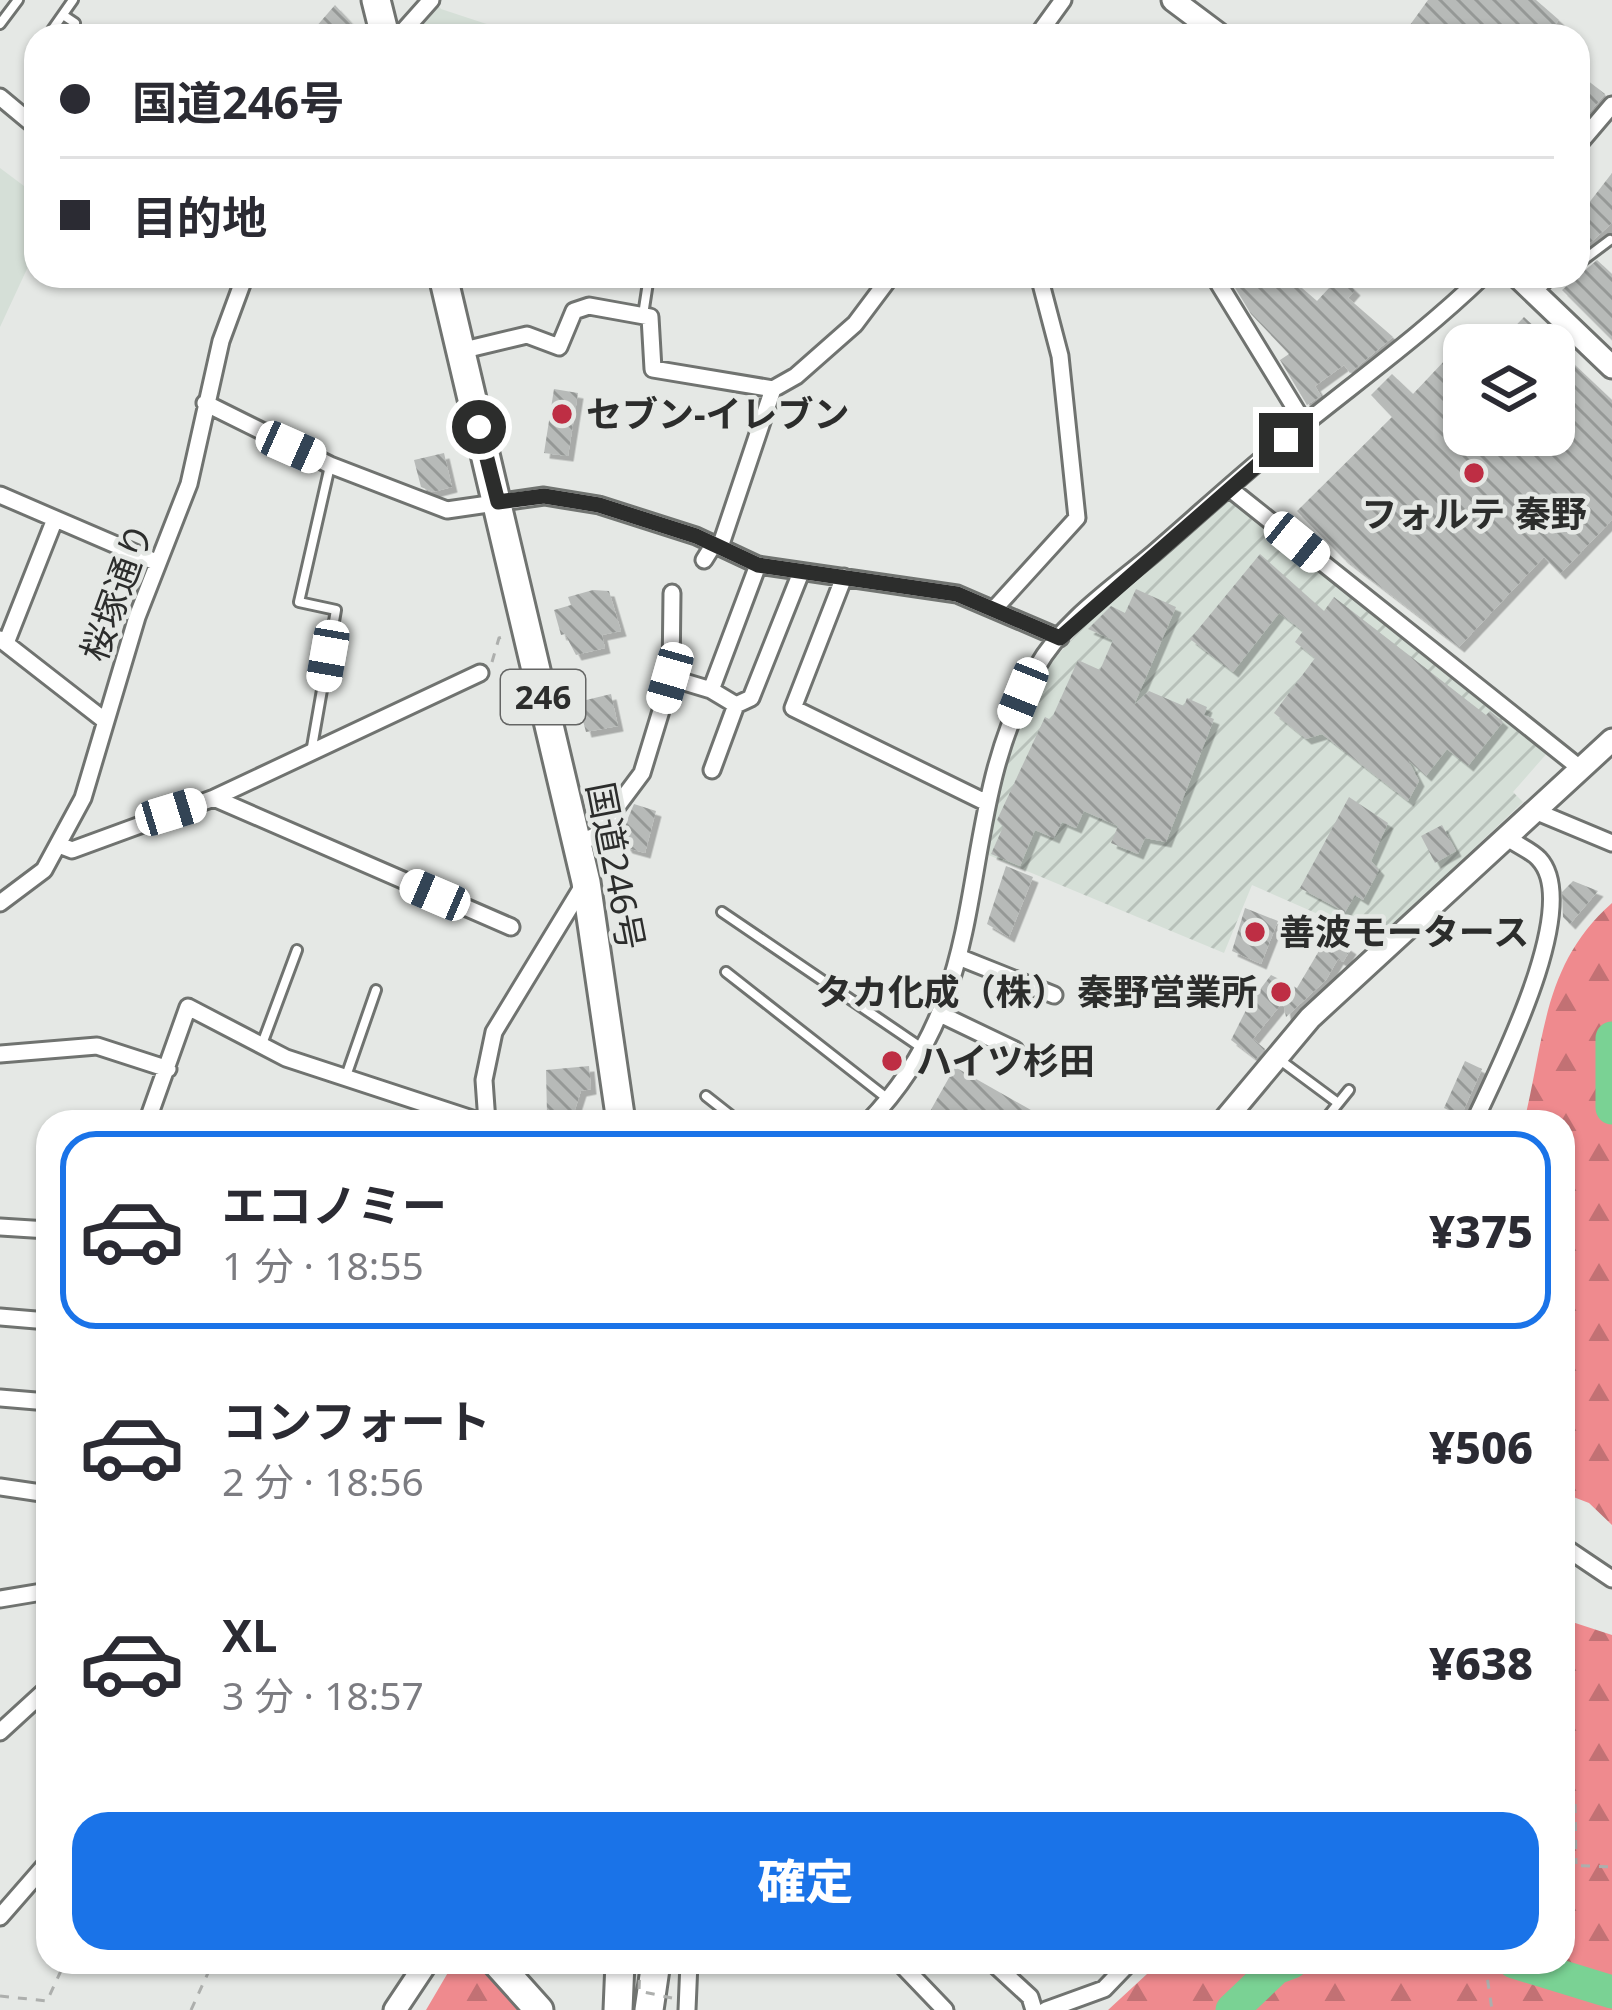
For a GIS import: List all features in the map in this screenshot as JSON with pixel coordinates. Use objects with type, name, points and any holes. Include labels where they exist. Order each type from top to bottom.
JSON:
[{"type":"highway","name":"国道246号","points":[[446,288],[578,843],[619,1110]]},
{"type":"highway","points":[[506,1974],[538,2010]]},
{"type":"highway","points":[[618,2010],[620,1974]]},
{"type":"highway","points":[[657,1974],[660,2004]]},
{"type":"main road","points":[[1173,0],[1204,24]]},
{"type":"main road","points":[[1530,288],[1612,367]]},
{"type":"main road","points":[[1231,1110],[1274,1055],[1612,740]]},
{"type":"main road","points":[[395,2010],[419,1974]]},
{"type":"street","points":[[410,24],[431,0]]},
{"type":"street","points":[[0,97],[24,117]]},
{"type":"street","points":[[1590,132],[1612,105]]},
{"type":"street","name":"桜塚通り","points":[[0,903],[44,870],[83,798],[104,720],[189,484],[206,403],[241,288]]},
{"type":"street","points":[[460,351],[526,335],[559,347],[579,307],[650,317],[653,369],[773,389],[796,376],[856,325],[882,288]]},
{"type":"street","points":[[996,608],[1077,518],[1060,356],[1042,288]]},
{"type":"street","points":[[1221,288],[1304,424]]},
{"type":"street","points":[[879,1110],[925,1049],[940,1014],[961,958],[985,802],[1023,693],[1060,638],[1304,424],[1415,341],[1470,288]]},
{"type":"street","points":[[704,560],[717,545],[773,389]]},
{"type":"street","points":[[206,403],[330,465],[447,510],[544,496],[599,505],[717,545],[758,565],[800,574],[911,584],[996,608],[1060,638]]},
{"type":"street","points":[[1229,488],[1581,769]]},
{"type":"street","points":[[0,495],[158,563]]},
{"type":"street","points":[[56,519],[3,641],[104,720]]},
{"type":"street","points":[[711,690],[758,565]]},
{"type":"street","points":[[712,770],[736,705],[751,698],[800,574]]},
{"type":"street","points":[[844,577],[793,708],[985,802]]},
{"type":"street","points":[[578,843],[595,836],[642,773],[670,678],[672,593]]},
{"type":"street","points":[[59,845],[72,850],[214,798],[312,747],[479,673]]},
{"type":"street","points":[[670,678],[711,690],[736,705]]},
{"type":"street","points":[[214,798],[512,927]]},
{"type":"street","points":[[1535,812],[1612,843]]},
{"type":"street","points":[[1479,1110],[1544,964],[1551,920],[1548,878],[1540,859],[1508,838]]},
{"type":"street","points":[[484,1110],[484,1079],[494,1032],[586,881]]},
{"type":"street","points":[[961,958],[1054,995]]},
{"type":"street","points":[[152,1110],[188,1006],[261,1045],[345,1081],[443,1110]]},
{"type":"street","points":[[940,1014],[1015,1050]]},
{"type":"street","points":[[0,1054],[97,1046],[168,1069]]},
{"type":"street","points":[[0,1227],[36,1229]]},
{"type":"street","points":[[0,1317],[36,1320]]},
{"type":"street","points":[[0,1398],[36,1401]]},
{"type":"street","points":[[0,1486],[36,1492]]},
{"type":"street","points":[[1575,1554],[1612,1579]]},
{"type":"street","points":[[0,1599],[36,1593]]},
{"type":"street","points":[[0,1732],[36,1699]]},
{"type":"street","points":[[0,1917],[36,1876]]},
{"type":"street","points":[[687,2010],[688,1974]]},
{"type":"street","points":[[910,1974],[945,2010]]},
{"type":"street","points":[[1005,1974],[1030,1997],[1034,2010]]},
{"type":"street","points":[[1046,2010],[1104,1989],[1118,1974]]},
{"type":"lane","points":[[0,24],[19,0]]},
{"type":"lane","points":[[56,24],[73,0]]},
{"type":"lane","points":[[62,15],[75,23]]},
{"type":"lane","points":[[643,315],[647,288]]},
{"type":"lane","points":[[1536,293],[1542,288]]},
{"type":"lane","points":[[312,747],[336,610],[299,602],[330,465]]},
{"type":"lane","points":[[722,912],[925,1049]]},
{"type":"lane","points":[[261,1045],[297,950]]},
{"type":"lane","points":[[726,972],[889,1100]]},
{"type":"lane","points":[[345,1081],[376,991]]},
{"type":"lane","points":[[1274,1055],[1338,1103]]},
{"type":"lane","points":[[1333,1110],[1349,1090]]},
{"type":"lane","points":[[706,1096],[724,1110]]},
{"type":"path","points":[[492,655],[499,638],[508,636]]},
{"type":"path","points":[[1575,1834],[1576,1864],[1612,1867]]},
{"type":"path","points":[[0,1996],[47,2001],[59,1974]]},
{"type":"path","points":[[191,2010],[208,1974]]},
{"type":"path","points":[[640,1974],[639,1991],[660,2004]]},
{"type":"path","points":[[1487,1974],[1492,2010]]},
{"type":"shaded area","points":[[438,5],[487,24],[423,24]]},
{"type":"shaded area","points":[[0,168],[24,186],[24,275],[0,327]]},
{"type":"shaded area","points":[[1226,500],[1233,500],[1549,751],[1513,792],[1523,802],[1372,945],[1352,929],[1252,885],[1224,953],[986,854],[997,784],[1035,681],[1103,604]]},
{"type":"green space","points":[[1612,903],[1612,1525],[1589,1503],[1575,1498],[1575,1110],[1527,1110],[1559,977],[1589,926]]},
{"type":"green space","points":[[1575,1623],[1612,1635],[1612,2010],[1108,2010],[1147,1974],[1575,1974]]},
{"type":"green space","points":[[447,1974],[496,1974],[529,2010],[426,2010]]},
{"type":"building","points":[[1428,0],[1536,0],[1559,20],[1556,24],[1411,24]]},
{"type":"building","points":[[335,5],[352,24],[318,24]]},
{"type":"building","points":[[1590,82],[1605,94],[1590,112]]},
{"type":"building","points":[[1612,173],[1612,223],[1590,243],[1590,201]]},
{"type":"building","points":[[1597,260],[1612,274],[1612,340],[1562,290],[1590,288],[1590,266]]},
{"type":"building","points":[[1235,288],[1302,288],[1317,301],[1329,288],[1353,288],[1348,298],[1393,337],[1350,373],[1344,365],[1315,386],[1321,396],[1307,405],[1280,360],[1289,354],[1251,314]]},
{"type":"building","name":"フォルテ 秦野","points":[[1443,362],[1443,456],[1575,456],[1575,365],[1612,400],[1612,520],[1560,574],[1544,557],[1459,647],[1343,558],[1297,511],[1392,417],[1371,395],[1392,374],[1413,394]]},
{"type":"building","name":"セブン-イレブン","points":[[554,389],[578,393],[568,456],[544,453]]},
{"type":"building","points":[[444,453],[452,487],[433,492],[421,487],[414,460]]},
{"type":"building","points":[[1260,554],[1324,611],[1334,597],[1486,715],[1490,711],[1503,722],[1468,766],[1447,749],[1426,776],[1408,760],[1419,781],[1408,801],[1322,734],[1306,739],[1274,713],[1315,658],[1295,642],[1303,631],[1279,613],[1233,672],[1190,639]]},
{"type":"building","points":[[1136,589],[1176,607],[1134,705],[1149,691],[1184,706],[1187,698],[1207,707],[1204,715],[1214,719],[1166,842],[1145,838],[1138,854],[1111,843],[1118,826],[1084,811],[1076,828],[1062,822],[1054,838],[1035,830],[1020,866],[991,854],[1003,827],[997,820],[1045,717],[1051,720],[1078,660],[1100,670],[1113,640],[1088,629],[1111,606],[1125,613]]},
{"type":"building","points":[[609,591],[621,631],[602,635],[605,648],[576,655],[565,634],[561,635],[554,610],[571,605],[568,597]]},
{"type":"building","points":[[611,694],[618,726],[586,732],[578,702]]},
{"type":"building","points":[[1349,797],[1388,823],[1371,861],[1379,870],[1363,900],[1355,895],[1345,912],[1300,888]]},
{"type":"building","points":[[634,804],[656,811],[645,853],[627,848],[620,837]]},
{"type":"building","points":[[1442,825],[1456,851],[1435,863],[1421,836]]},
{"type":"building","points":[[1006,866],[1033,877],[1009,937],[987,924]]},
{"type":"building","points":[[1573,881],[1598,891],[1570,924],[1563,917],[1562,892]]},
{"type":"building","name":"善波モータース","points":[[1245,908],[1278,921],[1261,964],[1232,951]]},
{"type":"building","points":[[1329,934],[1351,949],[1286,1017],[1283,1002],[1253,1039],[1265,1049],[1256,1059],[1231,1040],[1249,1004],[1271,975],[1297,988]]},
{"type":"building","points":[[1465,1061],[1482,1069],[1464,1110],[1444,1108]]},
{"type":"building","points":[[589,1066],[591,1089],[581,1091],[575,1110],[547,1110],[546,1070]]},
{"type":"building","points":[[955,1067],[1031,1110],[931,1110]]},
{"type":"waterway","points":[[1612,1038],[1612,1108]]},
{"type":"waterway","points":[[1232,2010],[1270,1974]]},
{"type":"waterway","points":[[1553,1974],[1612,1992]]},
{"type":"place","name":"セブン-イレブン","points":[[562,414]]},
{"type":"place","name":"フォルテ 秦野","points":[[1474,473]]},
{"type":"place","name":"善波モータース","points":[[1255,932]]},
{"type":"place","name":"タカ化成（株） 秦野営業所","points":[[1281,992]]},
{"type":"place","name":"ハイツ杉田","points":[[892,1061]]},
{"type":"route","points":[[479,427],[498,502],[544,496],[599,505],[696,536],[758,565],[957,594],[1060,638],[1286,440]]}]
